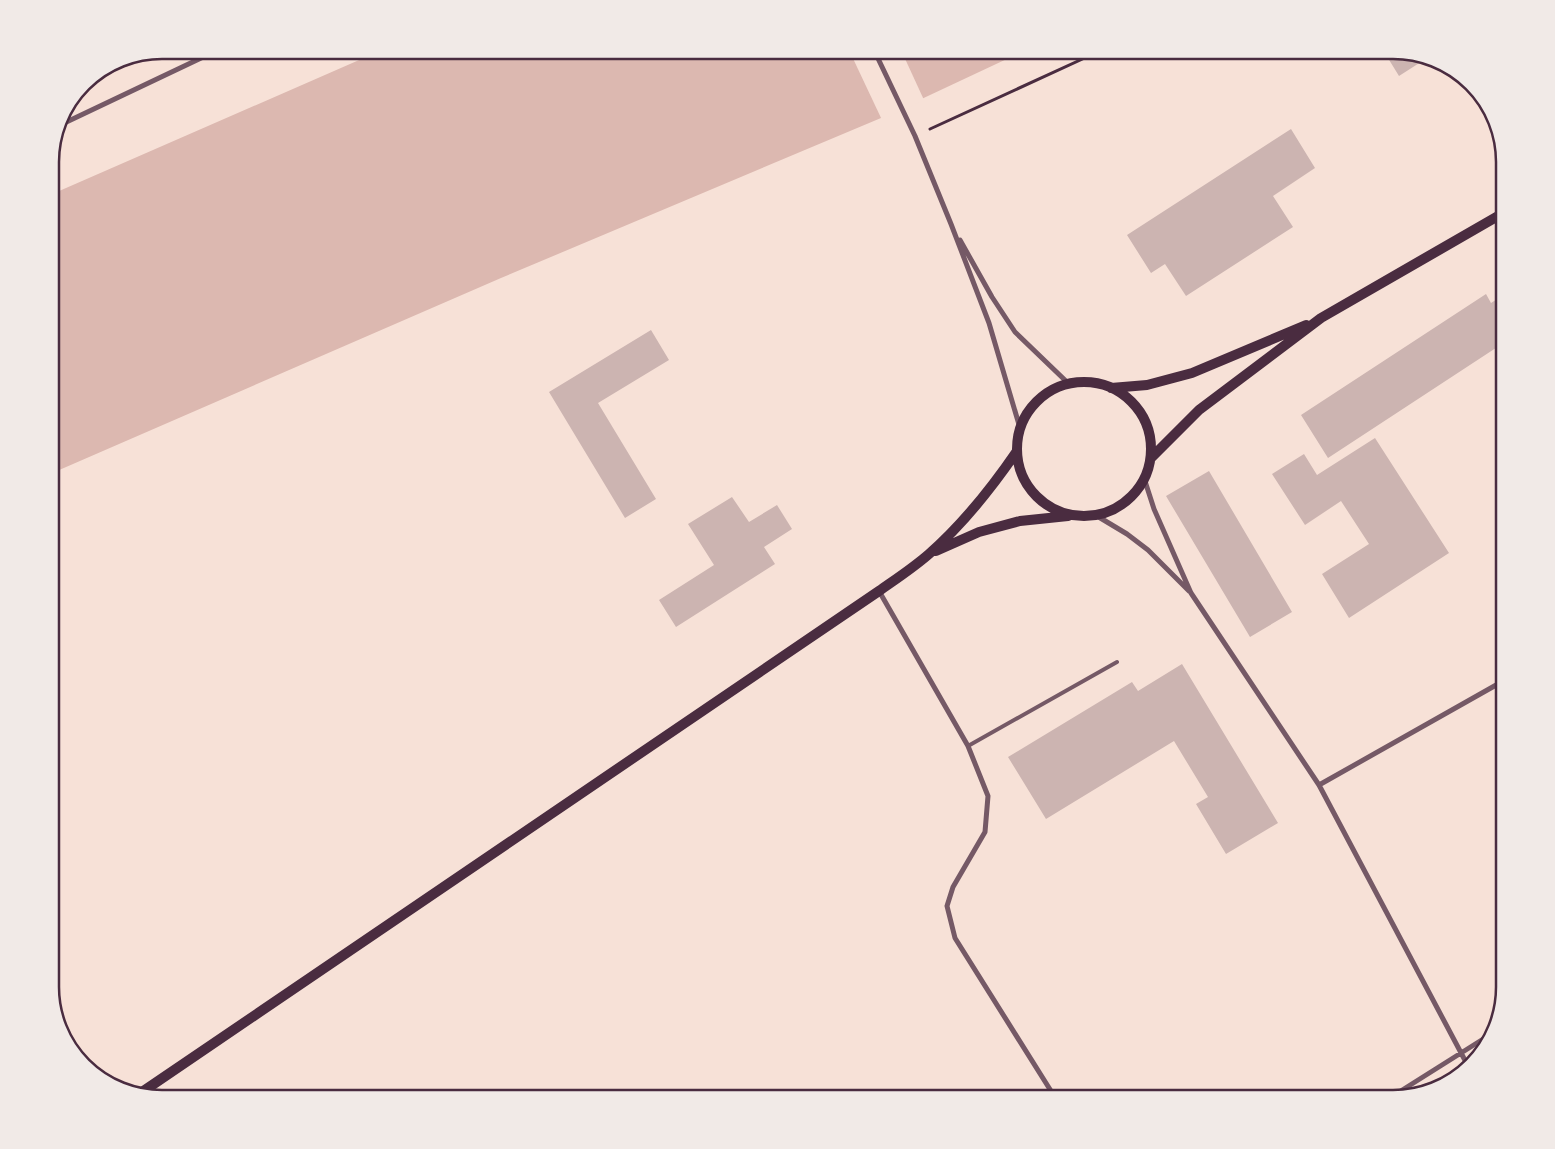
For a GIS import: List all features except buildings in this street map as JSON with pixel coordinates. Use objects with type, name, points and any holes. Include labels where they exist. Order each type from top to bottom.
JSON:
[{"type":"main road","points":[[1151,458],[1199,410],[1321,318],[1496,217]]},
{"type":"main road","points":[[1111,388],[1147,385],[1192,372],[1321,318]]},
{"type":"main road","points":[[928,554],[979,532],[1020,521],[1072,516],[1097,516],[1115,509],[1132,496],[1144,478],[1151,458],[1150,436],[1142,416],[1129,400],[1111,388],[1092,382],[1069,384],[1048,393],[1031,408],[1020,428],[1016,451],[1021,474],[1033,493],[1051,508],[1072,516]]},
{"type":"main road","points":[[147,1089],[879,592],[928,554],[968,516],[990,489],[1016,451]]},
{"type":"street","points":[[67,122],[199,59]]},
{"type":"street","points":[[878,59],[915,136],[951,224],[989,323],[1020,428]]},
{"type":"street","points":[[951,224],[992,297],[1016,332],[1069,384]]},
{"type":"street","points":[[1144,478],[1154,510],[1191,593],[1319,785],[1465,1061]]},
{"type":"street","points":[[1097,516],[1127,534],[1148,550],[1191,593]]},
{"type":"street","points":[[879,592],[968,746],[988,796],[985,832],[953,887],[947,906],[955,938],[1050,1090]]},
{"type":"street","points":[[1319,785],[1496,685]]},
{"type":"street","points":[[1404,1089],[1481,1041]]},
{"type":"lane","points":[[968,746],[1117,662]]},
{"type":"path","points":[[915,136],[1082,59]]},
{"type":"shaded area","points":[[361,59],[1007,59],[881,118],[501,278],[59,470],[59,191]]},
{"type":"pier","points":[[853,59],[905,59],[924,100],[882,120]]}]
